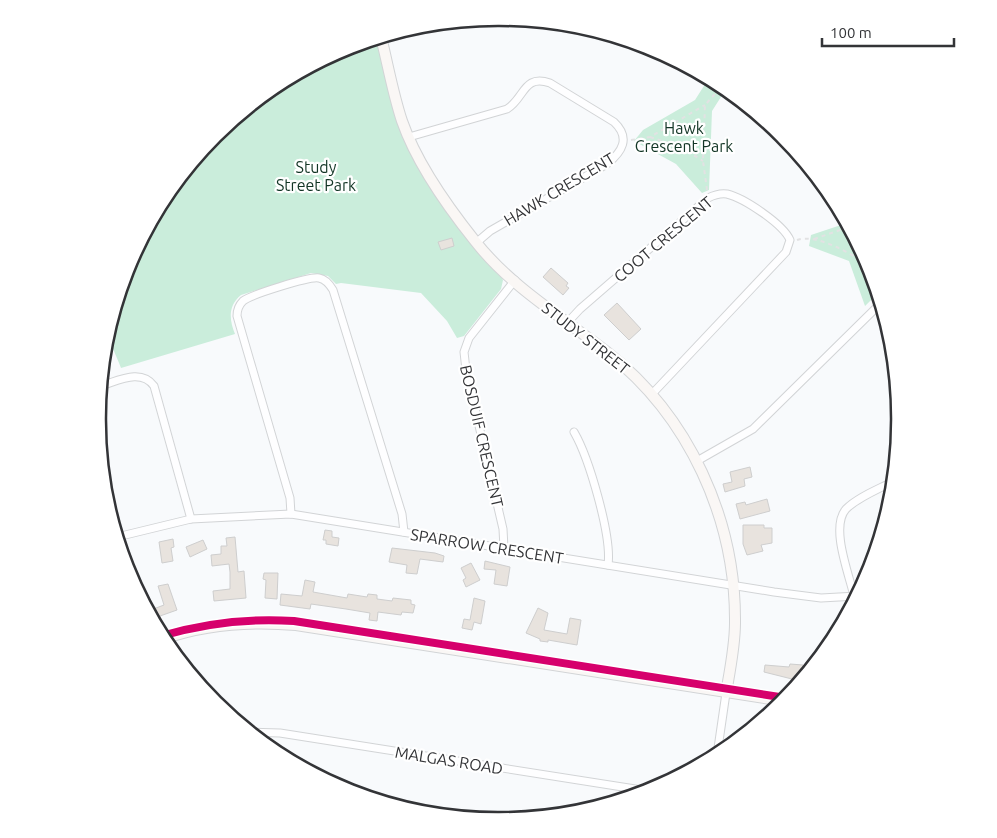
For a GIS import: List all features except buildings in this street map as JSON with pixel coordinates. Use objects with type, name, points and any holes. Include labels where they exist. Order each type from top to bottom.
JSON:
[{"type":"street","name":"STUDY STREET","points":[[383,44],[396,98],[409,137],[431,179],[476,242],[514,280],[617,360],[652,394],[680,431],[697,461],[722,524],[733,584],[735,623],[726,693]]},
{"type":"street","name":"HAWK CRESCENT","points":[[409,137],[507,109],[515,102],[527,85],[542,80],[614,122],[620,130],[624,141],[619,154],[607,164],[490,231],[476,242]]},
{"type":"street","name":"COOT CRESCENT","points":[[567,323],[580,309],[709,197],[721,194],[735,197],[777,222],[790,240]]},
{"type":"street","points":[[652,394],[786,252],[790,240]]},
{"type":"street","points":[[291,514],[290,498],[237,316],[243,301],[299,281],[313,278],[324,280],[334,290],[402,514],[404,532]]},
{"type":"street","name":"BOSDUIF CRESCENT","points":[[504,548],[503,529],[466,370],[464,352],[469,338],[514,280]]},
{"type":"street","points":[[697,461],[753,429],[875,309]]},
{"type":"street","points":[[108,384],[137,376],[148,379],[156,392],[191,519]]},
{"type":"street","points":[[574,432],[589,464],[609,548],[608,565]]},
{"type":"street","points":[[854,587],[839,532],[840,518],[853,504],[886,486]]},
{"type":"street","name":"SPARROW CRESCENT","points":[[124,535],[191,519],[291,514],[821,598],[849,596]]},
{"type":"street","points":[[172,637],[222,626],[258,623],[296,625],[773,700]]},
{"type":"street","points":[[718,745],[726,693]]},
{"type":"street","name":"MALGAS ROAD","points":[[261,732],[280,733],[632,788]]},
{"type":"path","points":[[624,141],[650,136],[706,105],[717,92]]},
{"type":"path","points":[[706,105],[703,161],[709,197]]},
{"type":"path","points":[[650,136],[681,147],[703,161]]},
{"type":"path","points":[[814,240],[842,229]]},
{"type":"path","points":[[790,240],[814,240],[856,257]]},
{"type":"green space","name":"Study Street Park","points":[[378,45],[399,128],[503,280],[501,289],[464,336],[457,338],[447,321],[421,293],[341,283],[336,284],[328,276],[311,273],[241,295],[234,304],[231,313],[235,334],[121,368],[112,346],[127,293],[146,245],[158,223],[187,180],[221,141],[259,107],[280,92],[348,56]]},
{"type":"green space","name":"Hawk Crescent Park","points":[[705,85],[722,95],[712,111],[709,190],[702,193],[676,164],[634,141],[643,130],[695,100]]},
{"type":"green space","points":[[840,225],[851,245],[872,299],[865,306],[849,261],[809,246],[811,235]]},
{"type":"cycle path","points":[[170,634],[227,622],[260,620],[294,621],[776,697]]}]
